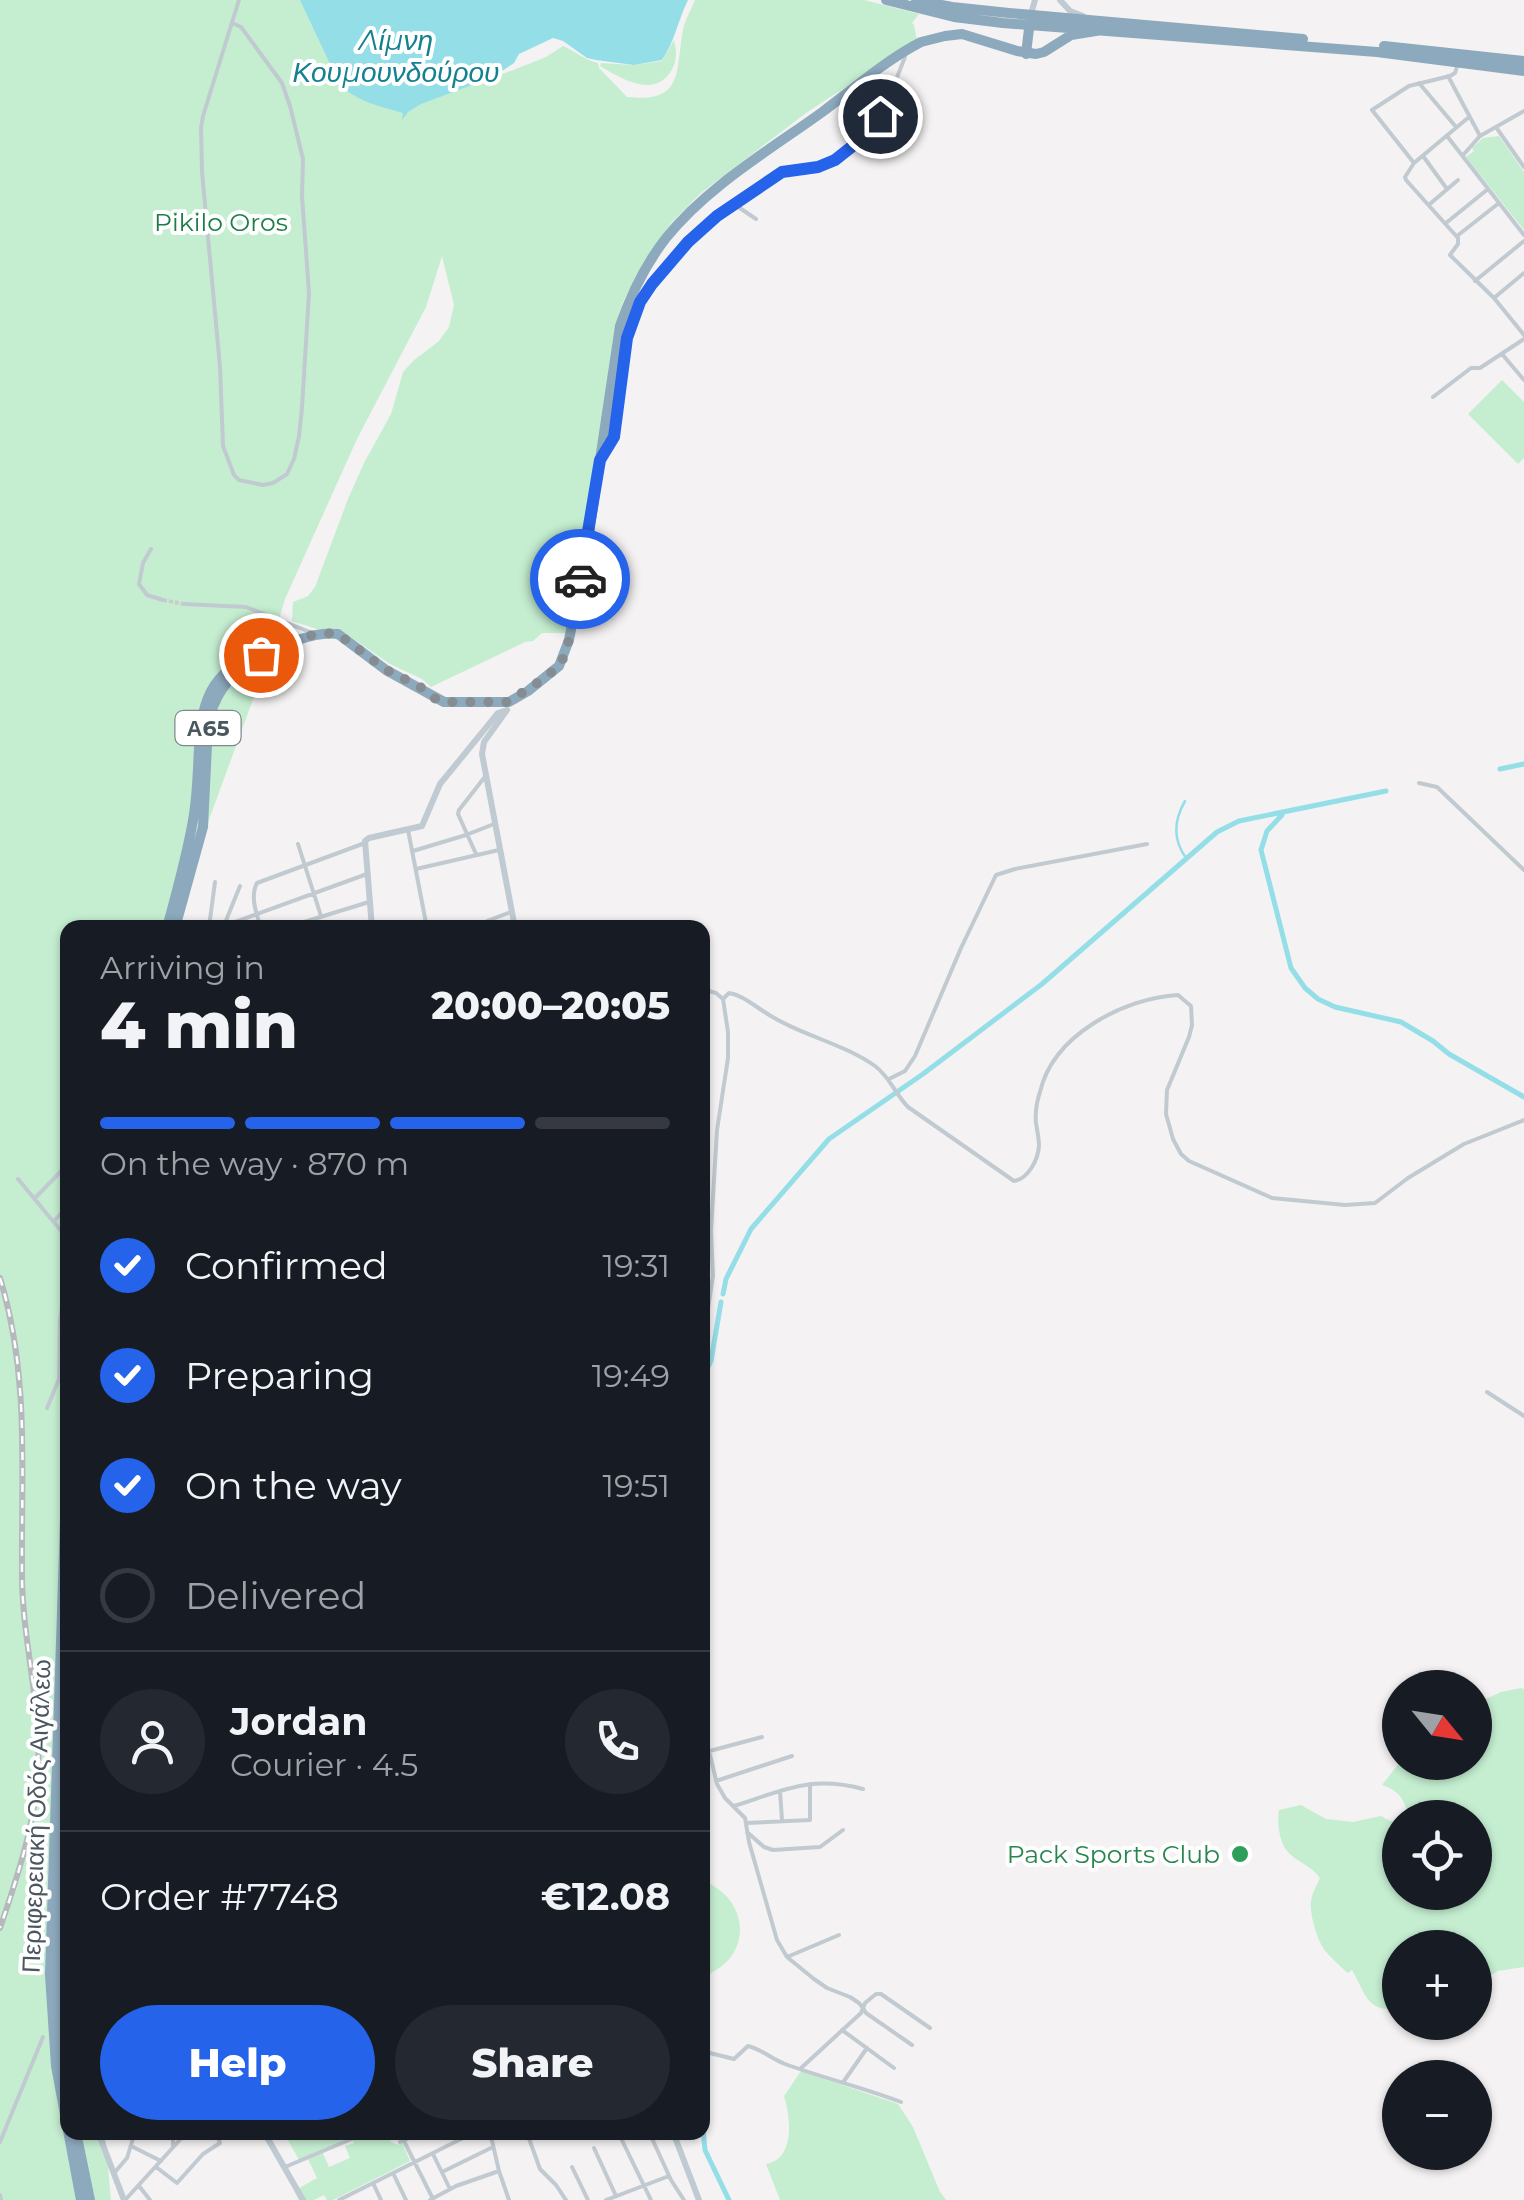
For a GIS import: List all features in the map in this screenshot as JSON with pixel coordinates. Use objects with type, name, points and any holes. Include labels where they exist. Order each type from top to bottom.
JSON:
[{"type":"highway","points":[[886,0],[954,16],[1524,61]]},
{"type":"highway","points":[[916,0],[1030,19]]},
{"type":"highway","points":[[1026,54],[1030,19]]},
{"type":"highway","points":[[277,646],[330,633],[344,637],[386,670],[444,702],[499,704],[516,698],[559,666],[565,655],[588,540],[620,326],[638,282],[664,240],[696,207],[907,50],[929,39],[962,34],[1026,54],[1040,54],[1072,35],[1100,25],[1377,52],[1524,71]]},
{"type":"highway","name":"Α65","points":[[169,920],[192,828],[204,707],[213,688],[234,664],[259,650],[277,646]]},
{"type":"highway","name":"Α65","points":[[178,920],[203,827],[212,709],[236,671],[277,646]]},
{"type":"highway","name":"Περιφερειακή Οδός Αιγάλεω","points":[[60,1672],[50,1975],[60,2087]]},
{"type":"highway","name":"Περιφερειακή Οδός Αιγάλεω","points":[[60,1922],[60,2023]]},
{"type":"highway","name":"Περιφερειακή Οδός Αιγάλεω","points":[[70,2140],[81,2200]]},
{"type":"highway","points":[[78,2140],[90,2200]]},
{"type":"street","points":[[232,24],[241,26],[282,83],[303,159],[309,293],[300,436],[286,474],[274,483],[263,484],[239,480],[225,453],[202,172],[202,128],[226,36],[239,0]]},
{"type":"street","points":[[1030,19],[1028,8],[1032,0]]},
{"type":"street","points":[[1060,0],[1075,14],[1100,25]]},
{"type":"street","points":[[600,460],[614,437],[627,338],[640,302],[652,284],[703,227],[734,204],[782,172],[826,164],[854,147],[884,108],[907,50]]},
{"type":"street","points":[[1414,163],[1372,110],[1400,90],[1454,73],[1458,62]]},
{"type":"street","points":[[1448,76],[1480,136]]},
{"type":"street","points":[[1419,83],[1456,127]]},
{"type":"street","points":[[1463,156],[1480,136],[1524,111]]},
{"type":"street","points":[[1433,397],[1471,368],[1480,368],[1524,337],[1494,298],[1450,255],[1459,242],[1457,236],[1405,177],[1414,163],[1469,116]]},
{"type":"street","points":[[1496,128],[1523,163]]},
{"type":"street","points":[[1447,136],[1524,238],[1475,281]]},
{"type":"street","points":[[1423,156],[1447,189]]},
{"type":"street","points":[[1429,204],[1458,180]]},
{"type":"street","points":[[1446,224],[1488,189]]},
{"type":"street","points":[[1457,236],[1498,202]]},
{"type":"street","points":[[734,204],[756,219]]},
{"type":"street","points":[[1494,298],[1524,273]]},
{"type":"street","points":[[1514,323],[1522,317]]},
{"type":"street","points":[[1502,354],[1524,380]]},
{"type":"street","points":[[151,549],[143,564],[140,584],[147,594],[163,600]]},
{"type":"street","points":[[184,604],[246,608],[314,636]]},
{"type":"street","points":[[512,920],[484,778],[482,746],[516,698]]},
{"type":"street","points":[[258,920],[254,890],[257,882],[369,838],[422,826],[440,784],[498,713],[507,710]]},
{"type":"street","points":[[476,854],[459,810],[484,778]]},
{"type":"street","points":[[1419,783],[1437,787],[1524,870]]},
{"type":"street","points":[[412,851],[494,824]]},
{"type":"street","points":[[408,830],[426,920]]},
{"type":"street","points":[[365,842],[371,920]]},
{"type":"street","points":[[298,844],[321,917]]},
{"type":"street","points":[[889,1079],[904,1071],[915,1056],[996,875],[1146,844]]},
{"type":"street","points":[[415,870],[499,850]]},
{"type":"street","points":[[240,920],[368,874]]},
{"type":"street","points":[[210,920],[215,882]]},
{"type":"street","points":[[227,920],[240,886]]},
{"type":"street","points":[[311,920],[370,902]]},
{"type":"street","points":[[489,920],[511,912]]},
{"type":"street","points":[[710,991],[723,999],[728,1032],[728,1058],[716,1130],[710,1290]]},
{"type":"street","points":[[723,999],[730,993],[738,995],[780,1023],[874,1064],[908,1108],[1018,1182],[1026,1177],[1039,1149],[1036,1113],[1040,1089],[1062,1047],[1084,1028],[1109,1016],[1150,999],[1178,995],[1191,1006],[1192,1025],[1166,1090],[1166,1114],[1173,1139],[1189,1161],[1272,1198],[1344,1205],[1375,1202],[1464,1144],[1524,1120]]},
{"type":"street","points":[[34,1198],[60,1172]]},
{"type":"street","points":[[18,1179],[60,1230]]},
{"type":"street","points":[[53,1221],[60,1214]]},
{"type":"street","points":[[47,1408],[59,1379],[60,1320]]},
{"type":"street","points":[[1487,1392],[1524,1416]]},
{"type":"street","points":[[710,1751],[762,1737]]},
{"type":"street","points":[[710,1756],[716,1781],[745,1818],[777,1940],[788,1957],[826,1988],[850,1996],[912,2045]]},
{"type":"street","points":[[716,1781],[792,1756]]},
{"type":"street","points":[[734,1806],[810,1783],[839,1783],[864,1789]]},
{"type":"street","points":[[746,1823],[810,1820],[810,1783]]},
{"type":"street","points":[[780,1791],[782,1820]]},
{"type":"street","points":[[748,1832],[768,1849],[820,1847],[842,1830]]},
{"type":"street","points":[[750,1848],[758,1842]]},
{"type":"street","points":[[788,1957],[839,1935]]},
{"type":"street","points":[[800,2069],[861,2013],[871,1997],[880,1994],[930,2028]]},
{"type":"street","points":[[842,2030],[894,2068]]},
{"type":"street","points":[[0,2142],[43,2037]]},
{"type":"street","points":[[710,2052],[734,2058],[748,2046],[754,2046],[779,2062],[900,2102]]},
{"type":"street","points":[[843,2081],[867,2048]]},
{"type":"street","points":[[101,2140],[124,2200],[180,2140]]},
{"type":"street","points":[[114,2174],[127,2158],[133,2140]]},
{"type":"street","points":[[174,2140],[174,2147]]},
{"type":"street","points":[[156,2167],[176,2183],[219,2140]]},
{"type":"street","points":[[268,2140],[303,2200]]},
{"type":"street","points":[[284,2168],[349,2140]]},
{"type":"street","points":[[406,2140],[402,2142],[432,2199],[499,2171]]},
{"type":"street","points":[[343,2199],[460,2140]]},
{"type":"street","points":[[492,2140],[509,2200]]},
{"type":"street","points":[[530,2140],[540,2169],[566,2200]]},
{"type":"street","points":[[622,2140],[651,2200]]},
{"type":"street","points":[[653,2140],[684,2200]]},
{"type":"street","points":[[676,2140],[700,2200]]},
{"type":"street","points":[[131,2146],[161,2161]]},
{"type":"street","points":[[442,2172],[493,2147]]},
{"type":"street","points":[[594,2148],[616,2196]]},
{"type":"street","points":[[433,2154],[450,2189]]},
{"type":"street","points":[[572,2166],[588,2200]]},
{"type":"street","points":[[393,2173],[406,2200]]},
{"type":"street","points":[[606,2200],[669,2176]]},
{"type":"street","points":[[374,2183],[381,2200]]},
{"type":"street","points":[[139,2186],[150,2200]]},
{"type":"green space","name":"Pikilo Oros","points":[[0,0],[539,0],[495,77],[563,46],[598,63],[627,97],[645,98],[668,90],[673,82],[684,26],[695,0],[864,0],[919,14],[912,23],[917,40],[806,113],[701,193],[672,222],[637,274],[622,304],[613,339],[593,490],[567,633],[542,633],[533,641],[431,687],[342,631],[320,630],[292,621],[293,602],[308,596],[315,587],[348,499],[391,414],[403,372],[439,341],[449,327],[454,305],[442,256],[426,307],[357,439],[285,599],[176,920],[60,920],[60,2140],[106,2140],[111,2200],[0,2200]]},
{"type":"green space","points":[[674,40],[673,68],[656,84],[637,84],[600,66],[662,61]]},
{"type":"green space","points":[[1499,136],[1524,172],[1524,230],[1466,157],[1483,138]]},
{"type":"green space","points":[[1502,380],[1524,402],[1524,458],[1518,464],[1468,414]]},
{"type":"green space","points":[[1524,1689],[1524,1967],[1492,1975],[1492,1930],[1382,1930],[1381,2008],[1369,2000],[1352,1970],[1348,1973],[1321,1945],[1311,1906],[1320,1878],[1284,1847],[1279,1810],[1301,1805],[1326,1819],[1353,1822],[1382,1817],[1382,1910],[1492,1910],[1492,1800],[1402,1800],[1382,1785],[1386,1780],[1492,1780],[1492,1696]]},
{"type":"green space","points":[[710,1884],[730,1900],[739,1919],[738,1941],[731,1957],[710,1973]]},
{"type":"green space","points":[[801,2071],[898,2104],[913,2127],[946,2200],[780,2200],[766,2164],[775,2161],[786,2146],[789,2126],[784,2096]]},
{"type":"green space","points":[[288,2140],[342,2140],[322,2151],[329,2167],[350,2158],[345,2146],[354,2143],[353,2140],[402,2143],[410,2161],[333,2200],[324,2195],[299,2200],[294,2191],[317,2178],[307,2157],[299,2160]]},
{"type":"water","name":"Λίμνη Κουμουνδούρου","points":[[300,0],[688,0],[662,60],[634,65],[596,60],[553,38],[519,54],[514,63],[493,77],[421,104],[402,120],[403,113],[360,99],[338,81]]},
{"type":"waterway","points":[[1500,769],[1524,764]]},
{"type":"waterway","points":[[723,1294],[726,1279],[751,1229],[829,1139],[1042,984],[1217,832],[1239,821],[1386,791]]},
{"type":"waterway","points":[[1185,801],[1176,830],[1186,858]]},
{"type":"waterway","points":[[1282,815],[1267,831],[1261,850],[1291,968],[1305,988],[1335,1007],[1401,1022],[1524,1097]]},
{"type":"waterway","points":[[710,1363],[721,1302]]},
{"type":"waterway","points":[[704,2140],[729,2200]]},
{"type":"tunnel","points":[[163,600],[184,604]]},
{"type":"railway","points":[[0,1278],[10,1315],[20,1388],[23,1594],[38,1760],[29,1833],[0,1928]]},
{"type":"way so far","points":[[261,655],[301,638],[338,634],[386,670],[437,700],[508,702],[548,676],[562,661],[580,579]]},
{"type":"place","name":"Pack Sports Club","points":[[1240,1854]]},
{"type":"route","points":[[580,579],[600,460],[614,437],[627,338],[640,302],[669,263],[717,216],[782,172],[818,167],[835,160],[854,147],[880,116]]}]
